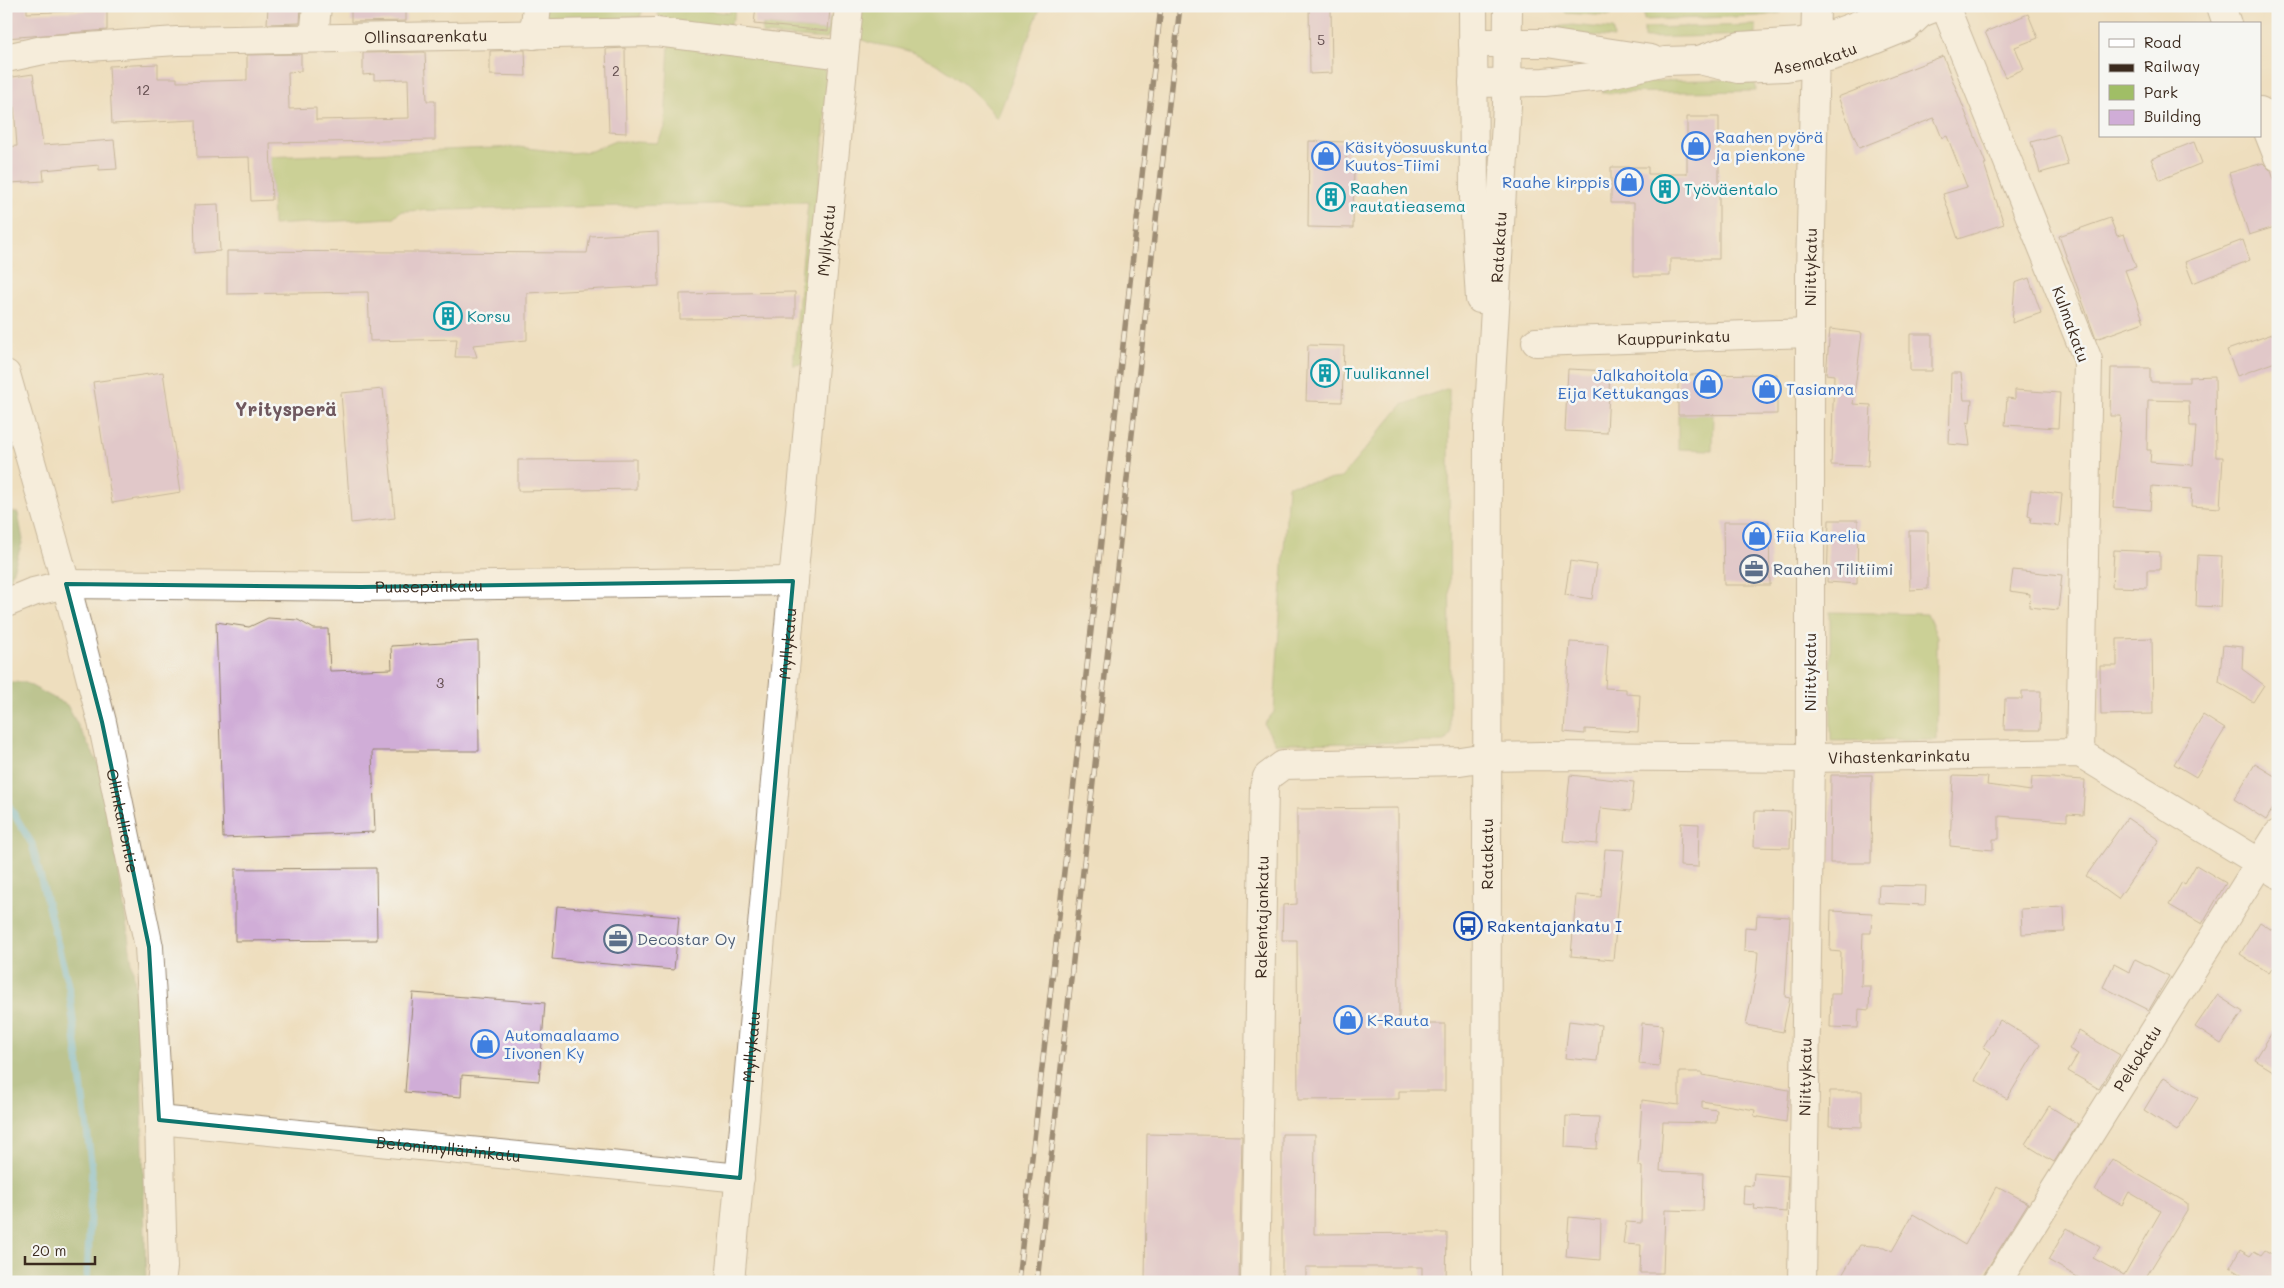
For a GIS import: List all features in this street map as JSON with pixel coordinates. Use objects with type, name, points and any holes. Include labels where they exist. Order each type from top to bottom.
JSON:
[{"type":"street","points":[[314,38],[317,6]]},
{"type":"street","points":[[534,35],[537,6]]},
{"type":"street","name":"Myllykatu","points":[[730,1282],[792,581],[849,6]]},
{"type":"street","name":"Ratakatu","points":[[1473,6],[1474,200],[1488,428]]},
{"type":"street","name":"Ratakatu","points":[[1486,1282],[1488,428],[1507,82],[1508,6]]},
{"type":"street","name":"Niittykatu","points":[[1804,1281],[1810,758],[1810,333],[1816,6]]},
{"type":"street","points":[[2220,6],[2226,22]]},
{"type":"street","name":"Asemakatu","points":[[1473,43],[1547,43],[1665,61],[1699,60],[1740,46],[1779,44],[1815,50],[1906,28],[1935,8]]},
{"type":"street","name":"Kulmakatu","points":[[1935,8],[2088,360],[2080,753]]},
{"type":"street","name":"Ollinsaarenkatu","points":[[6,58],[43,50],[177,41],[672,33],[844,55]]},
{"type":"street","name":"Asemakatu","points":[[1473,83],[1544,82],[1601,76],[1665,61]]},
{"type":"street","points":[[2262,116],[2278,157]]},
{"type":"street","name":"Kauppurinkatu","points":[[1536,342],[1810,333]]},
{"type":"street","name":"Ollinkalliontie","points":[[6,374],[66,584],[102,722],[149,947],[159,1120],[163,1267],[161,1282]]},
{"type":"street","name":"Puusepänkatu","points":[[6,603],[33,592],[66,584],[361,588],[792,581]]},
{"type":"street","points":[[2080,753],[2269,868]]},
{"type":"street","name":"Vihastenkarinkatu","points":[[1486,757],[1810,758],[2080,753]]},
{"type":"street","name":"Rakentajankatu","points":[[1255,1282],[1265,782],[1274,770],[1283,765],[1460,761],[1486,757]]},
{"type":"street","name":"Peltokatu","points":[[1997,1282],[2269,868],[2278,834]]},
{"type":"street","name":"Betonimyllärinkatu","points":[[159,1120],[740,1178]]},
{"type":"highlighted area","points":[[793,581],[740,1178],[159,1120],[149,947],[102,722],[66,584],[361,587]]},
{"type":"green space","points":[[542,6],[644,6],[639,20],[548,25]]},
{"type":"green space","points":[[658,6],[691,6],[691,9],[730,13],[731,6],[735,6],[734,17],[727,30],[664,21],[658,15]]},
{"type":"green space","points":[[860,6],[1041,6],[997,119],[978,96],[942,67],[915,54],[863,40],[857,32]]},
{"type":"green space","points":[[1560,6],[1611,9],[1611,16],[1566,13]]},
{"type":"green space","points":[[1780,6],[1781,13],[1759,16],[1644,20],[1644,10]]},
{"type":"green space","points":[[829,17],[835,18],[834,29],[826,39],[762,34],[763,25],[828,31]]},
{"type":"green space","points":[[1572,25],[1613,29],[1614,38],[1554,31],[1556,27]]},
{"type":"green space","points":[[1756,25],[1756,35],[1644,38],[1644,28]]},
{"type":"green space","points":[[669,43],[821,65],[829,76],[804,364],[793,365],[808,202],[401,211],[392,218],[273,225],[271,171],[266,157],[518,147],[570,153],[591,151],[615,141],[657,143],[665,128]]},
{"type":"green space","points":[[1755,79],[1756,91],[1602,93],[1610,82]]},
{"type":"green space","points":[[1449,388],[1450,734],[1445,742],[1276,744],[1264,724],[1274,712],[1288,485],[1341,478],[1402,405]]},
{"type":"green space","points":[[1713,414],[1712,450],[1678,449],[1678,415]]},
{"type":"green space","points":[[6,510],[18,513],[23,540],[6,592]]},
{"type":"green space","points":[[1830,612],[1927,614],[1937,636],[1937,740],[1831,741]]},
{"type":"green space","points":[[6,682],[24,682],[67,705],[105,776],[140,1018],[146,1282],[6,1282]]},
{"type":"building","points":[[6,6],[27,6],[27,13],[107,10],[107,30],[6,38]]},
{"type":"building","points":[[268,6],[301,6],[300,23],[267,24]]},
{"type":"building","points":[[351,6],[406,6],[406,21],[351,22]]},
{"type":"building","points":[[756,6],[830,9],[828,31],[754,24]]},
{"type":"building","points":[[1309,6],[1331,6],[1332,73],[1310,74]]},
{"type":"building","points":[[2028,14],[2038,38],[2015,47],[2024,69],[2005,77],[1985,32]]},
{"type":"building","points":[[625,48],[626,133],[609,132],[606,49]]},
{"type":"building","points":[[525,50],[526,76],[490,75],[490,51]]},
{"type":"building","points":[[425,52],[427,101],[435,101],[435,140],[270,143],[272,200],[251,201],[249,157],[197,158],[196,120],[112,124],[109,66],[158,64],[158,78],[177,78],[177,82],[247,80],[247,55],[301,54],[301,71],[288,72],[289,109],[316,108],[316,120],[409,118],[408,79],[374,80],[374,74],[363,75],[363,53]]},
{"type":"building","points":[[1943,56],[1986,164],[1984,164],[2004,224],[1958,239],[1943,194],[1967,187],[1947,136],[1942,138],[1934,118],[1859,148],[1838,97]]},
{"type":"building","points":[[33,74],[43,145],[114,140],[117,169],[99,170],[99,165],[43,170],[44,181],[10,183],[9,167],[6,167],[6,147],[17,146],[14,106],[6,107],[6,78]]},
{"type":"building","name":"Työväentalo","points":[[1687,117],[1719,117],[1719,259],[1670,259],[1670,276],[1634,276],[1634,203],[1611,203],[1611,167],[1648,167],[1648,174],[1687,174]]},
{"type":"building","points":[[2059,134],[2068,165],[2040,173],[2031,142]]},
{"type":"building","name":"Raahen rautatieasema","points":[[1309,141],[1347,142],[1346,166],[1354,166],[1353,228],[1308,227]]},
{"type":"building","points":[[2194,142],[2202,163],[2160,180],[2151,159]]},
{"type":"building","points":[[2263,163],[2271,171],[2278,190],[2278,226],[2249,235],[2229,173]]},
{"type":"building","points":[[218,204],[220,251],[195,253],[194,205]]},
{"type":"building","points":[[2110,218],[2117,236],[2124,234],[2136,267],[2125,270],[2144,322],[2096,339],[2059,236]]},
{"type":"building","name":"Korsu","points":[[658,232],[659,286],[527,293],[527,340],[473,345],[477,357],[455,357],[457,339],[370,341],[368,292],[227,294],[227,251],[587,253],[590,236]]},
{"type":"building","points":[[2243,240],[2250,260],[2193,283],[2185,262]]},
{"type":"building","points":[[2029,278],[2041,313],[2012,323],[2015,283]]},
{"type":"building","points":[[795,292],[795,318],[680,319],[680,294]]},
{"type":"building","points":[[1830,329],[1862,333],[1853,404],[1871,405],[1868,466],[1831,465],[1834,375],[1826,374]]},
{"type":"building","points":[[2278,332],[2278,361],[2237,376],[2227,350]]},
{"type":"building","points":[[1910,334],[1932,334],[1932,371],[1910,371]]},
{"type":"building","name":"Tuulikannel","points":[[1308,345],[1344,346],[1342,402],[1306,401]]},
{"type":"building","points":[[2111,368],[2150,368],[2150,382],[2189,382],[2189,377],[2215,376],[2216,457],[2223,457],[2220,508],[2191,506],[2192,489],[2152,486],[2150,510],[2113,507],[2121,416],[2110,416]],"holes":[[[2148,400],[2189,401],[2190,426],[2196,426],[2193,465],[2150,462],[2151,450],[2147,450]]]},
{"type":"building","points":[[1568,369],[1610,371],[1607,433],[1565,431]]},
{"type":"building","points":[[163,372],[181,492],[112,503],[93,382]]},
{"type":"building","points":[[1951,373],[1961,373],[1964,400],[1972,400],[1970,423],[1967,422],[1970,446],[1949,444]]},
{"type":"building","points":[[1777,374],[1777,414],[1678,415],[1678,375]]},
{"type":"building","points":[[383,389],[395,518],[351,523],[341,393]]},
{"type":"building","points":[[2015,390],[2060,393],[2058,428],[2005,425],[2007,398],[2015,399]]},
{"type":"building","points":[[636,459],[636,489],[518,491],[518,460]]},
{"type":"building","points":[[2031,490],[2062,494],[2059,526],[2030,523],[2031,517],[2028,516]]},
{"type":"building","points":[[1829,520],[1858,520],[1857,584],[1827,582]]},
{"type":"building","points":[[1723,522],[1769,522],[1770,585],[1724,585]]},
{"type":"building","points":[[1909,531],[1928,531],[1928,589],[1910,590]]},
{"type":"building","points":[[2114,550],[2160,552],[2160,570],[2147,570],[2147,588],[2112,587]]},
{"type":"building","points":[[2198,555],[2222,556],[2220,607],[2196,606]]},
{"type":"building","points":[[1570,561],[1597,565],[1592,599],[1565,595]]},
{"type":"building","points":[[2013,570],[2062,575],[2058,610],[2029,607],[2030,594],[2010,591]]},
{"type":"building","points":[[268,618],[298,620],[314,629],[328,629],[330,671],[392,669],[391,646],[478,641],[479,751],[372,751],[375,832],[223,838],[216,622],[249,627]]},
{"type":"building","points":[[2152,638],[2153,714],[2101,715],[2100,666],[2117,666],[2117,639]]},
{"type":"building","points":[[1570,642],[1608,644],[1605,688],[1626,689],[1626,694],[1640,695],[1638,732],[1585,729],[1585,734],[1564,732]]},
{"type":"building","points":[[2223,645],[2243,647],[2242,669],[2264,685],[2253,702],[2219,682]]},
{"type":"building","points":[[2022,691],[2041,691],[2040,730],[2004,730],[2005,699],[2022,699]]},
{"type":"building","points":[[2203,715],[2225,729],[2196,777],[2174,764]]},
{"type":"building","points":[[2255,764],[2278,778],[2278,800],[2266,820],[2234,799]]},
{"type":"building","points":[[1570,775],[1634,782],[1631,811],[1601,808],[1597,844],[1563,841]]},
{"type":"building","points":[[1831,775],[1872,775],[1871,863],[1830,863]]},
{"type":"building","points":[[1953,776],[1988,777],[1987,785],[2031,791],[2032,777],[2085,780],[2083,815],[2067,814],[2067,821],[1999,816],[1999,839],[1993,839],[1993,850],[1950,846]]},
{"type":"building","name":"K-Rauta","points":[[1398,808],[1399,1024],[1445,1024],[1445,1091],[1399,1091],[1399,1099],[1298,1100],[1297,940],[1282,940],[1283,905],[1297,904],[1297,809]]},
{"type":"building","points":[[1755,811],[1791,812],[1790,848],[1754,847]]},
{"type":"building","points":[[2127,818],[2159,840],[2118,899],[2086,876]]},
{"type":"building","points":[[1681,823],[1699,824],[1698,867],[1680,866]]},
{"type":"building","points":[[1605,849],[1624,850],[1613,960],[1571,956],[1576,895],[1601,897]]},
{"type":"building","points":[[2196,865],[2226,883],[2202,924],[2169,905],[2182,882],[2185,884]]},
{"type":"building","points":[[376,868],[377,940],[235,941],[235,869]]},
{"type":"building","points":[[1879,885],[1926,886],[1925,905],[1878,903]]},
{"type":"building","points":[[557,906],[679,917],[674,970],[552,959]]},
{"type":"building","points":[[2064,907],[2065,932],[2022,934],[2021,909]]},
{"type":"building","points":[[1831,911],[1872,913],[1871,933],[1863,933],[1861,986],[1870,986],[1869,1010],[1859,1009],[1858,1028],[1830,1027],[1831,994],[1840,994],[1841,952],[1830,951]]},
{"type":"building","points":[[1757,915],[1790,917],[1785,997],[1790,998],[1783,1032],[1746,1025],[1756,975],[1758,952],[1744,951],[1745,927],[1756,928]]},
{"type":"building","points":[[2260,922],[2278,934],[2278,961],[2269,973],[2240,954]]},
{"type":"building","points":[[2135,959],[2169,976],[2149,1010],[2103,987],[2114,964],[2129,972]]},
{"type":"building","points":[[413,993],[545,1003],[539,1081],[462,1075],[461,1097],[405,1092]]},
{"type":"building","points":[[2217,995],[2243,1012],[2221,1044],[2195,1027]]},
{"type":"building","points":[[2000,1020],[2040,1044],[2007,1099],[1975,1080],[1991,1052],[1983,1047]]},
{"type":"building","points":[[1569,1021],[1601,1025],[1597,1061],[1565,1058]]},
{"type":"building","points":[[1642,1023],[1663,1025],[1659,1066],[1639,1064]]},
{"type":"building","points":[[2278,1023],[2278,1074],[2255,1060]]},
{"type":"building","points":[[2079,1031],[2120,1055],[2099,1089],[2068,1071],[2078,1054],[2069,1049]]},
{"type":"building","points":[[1679,1072],[1702,1072],[1702,1075],[1789,1090],[1786,1122],[1754,1116],[1755,1110],[1702,1101],[1702,1108],[1717,1110],[1716,1123],[1663,1122],[1660,1171],[1704,1173],[1703,1211],[1665,1210],[1663,1273],[1640,1273],[1641,1245],[1623,1244],[1626,1222],[1641,1223],[1642,1167],[1638,1166],[1642,1100],[1679,1105]]},
{"type":"building","points":[[2164,1077],[2198,1098],[2177,1131],[2144,1110]]},
{"type":"building","points":[[1830,1091],[1862,1091],[1862,1127],[1829,1126]]},
{"type":"building","points":[[2049,1106],[2078,1124],[2054,1162],[2025,1144]]},
{"type":"building","points":[[1566,1116],[1599,1117],[1597,1149],[1565,1147]]},
{"type":"building","points":[[1147,1134],[1242,1136],[1239,1282],[1145,1282]]},
{"type":"building","points":[[1282,1134],[1315,1134],[1314,1234],[1447,1233],[1446,1282],[1422,1282],[1422,1267],[1306,1267],[1306,1282],[1282,1282]]},
{"type":"building","points":[[2112,1159],[2187,1203],[2187,1210],[2143,1282],[2086,1282],[2048,1260],[2067,1228],[2100,1247],[2093,1258],[2124,1275],[2161,1211],[2129,1192],[2122,1205],[2095,1190]]},
{"type":"building","points":[[1754,1173],[1788,1176],[1786,1212],[1754,1209],[1755,1205],[1743,1204],[1744,1185],[1753,1186]]},
{"type":"building","points":[[1997,1186],[2028,1203],[1979,1282],[1838,1282],[1860,1245],[1885,1247],[1892,1251],[1913,1214],[1965,1245]]},
{"type":"building","points":[[1569,1217],[1601,1220],[1600,1260],[1566,1257]]},
{"type":"building","points":[[2240,1250],[2250,1256],[2254,1251],[2261,1255],[2265,1250],[2278,1258],[2278,1282],[2254,1282],[2230,1267]]},
{"type":"waterway","points":[[6,801],[32,844],[69,988],[92,1170],[87,1282]]},
{"type":"railway","points":[[1018,1282],[1161,6]]},
{"type":"railway","points":[[1037,1282],[1180,6]]},
{"type":"place","name":"Raahen pyörä ja pienkone","points":[[1696,146]]},
{"type":"place","name":"Käsityöosuuskunta Kuutos-Tiimi","points":[[1326,156]]},
{"type":"place","name":"Raahe kirppis","points":[[1629,182]]},
{"type":"place","name":"Työväentalo","points":[[1665,189]]},
{"type":"place","name":"Raahen rautatieasema","points":[[1331,197]]},
{"type":"place","name":"Korsu","points":[[448,316]]},
{"type":"place","name":"Tuulikannel","points":[[1325,373]]},
{"type":"place","name":"Jalkahoitola Eija Kettukangas","points":[[1708,384]]},
{"type":"place","name":"Tasianra","points":[[1767,389]]},
{"type":"place","name":"Fiia Karelia","points":[[1757,536]]},
{"type":"place","name":"Raahen Tilitiimi","points":[[1754,569]]},
{"type":"place","name":"Rakentajankatu I","points":[[1468,926]]},
{"type":"place","name":"Decostar Oy","points":[[618,939]]},
{"type":"place","name":"K-Rauta","points":[[1348,1020]]},
{"type":"place","name":"Automaalaamo Iivonen Ky","points":[[485,1044]]},
{"type":"district","name":"Yritysperä","points":[[286,409]]}]
